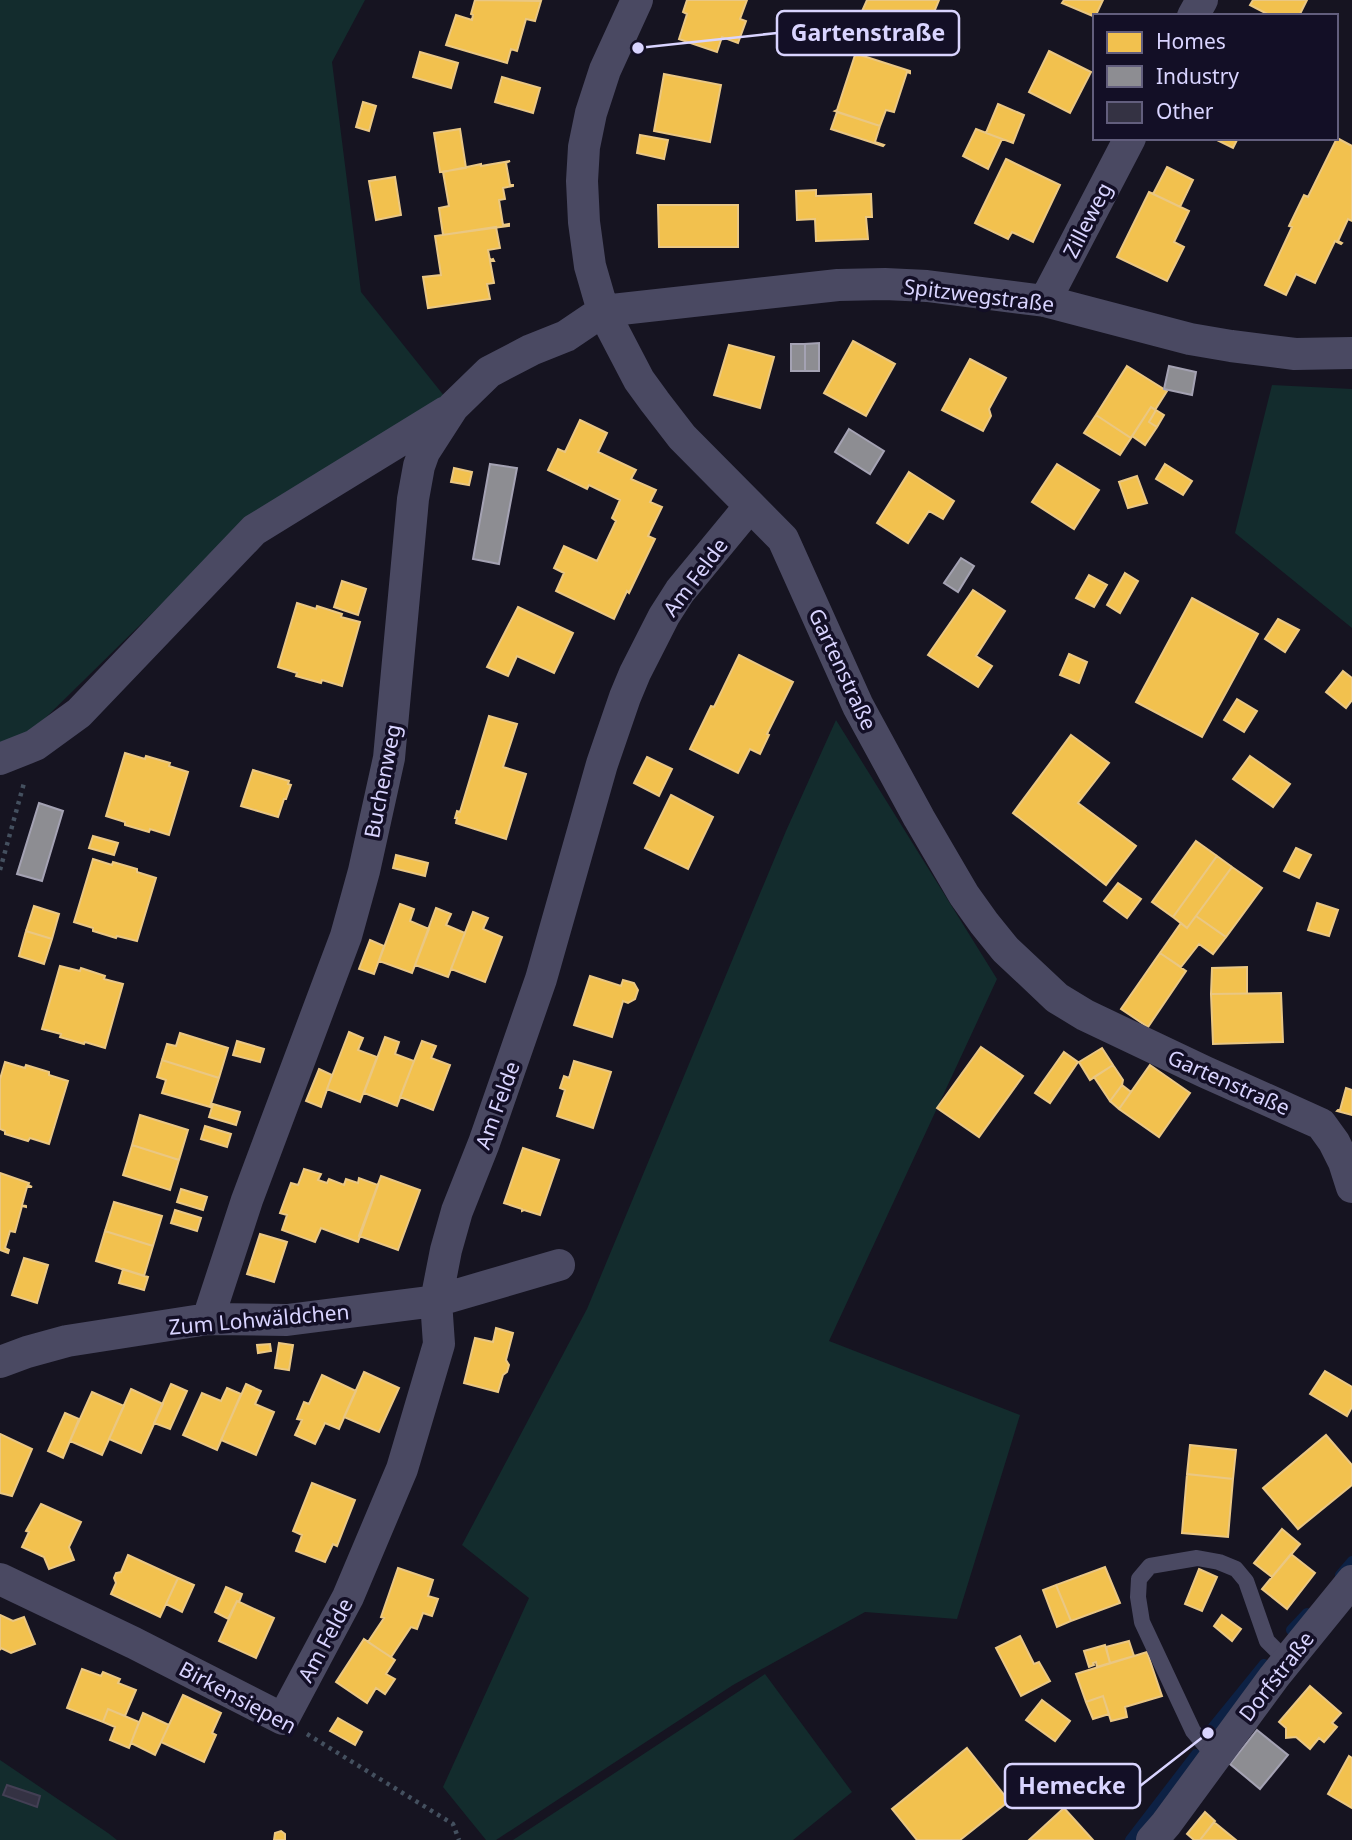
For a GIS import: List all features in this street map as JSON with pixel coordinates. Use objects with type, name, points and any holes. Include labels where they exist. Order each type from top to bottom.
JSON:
[{"type":"street","name":"Gartenstraße","points":[[636,0],[605,70],[591,113],[584,147],[582,181],[590,266],[603,311],[639,380],[682,437],[783,539],[858,706],[964,895],[1005,949],[1057,998],[1084,1015],[1321,1124],[1334,1142],[1352,1186]]},
{"type":"street","name":"Zilleweg","points":[[1045,301],[1129,140]]},
{"type":"street","name":"Spitzwegstraße","points":[[603,311],[838,285],[885,284],[927,286],[1045,301],[1190,339],[1231,346],[1295,354],[1349,346]]},
{"type":"street","name":"Buchenweg","points":[[208,1319],[247,1200],[346,936],[364,871],[389,758],[413,499],[419,466],[430,441],[453,407],[489,372],[531,350],[566,336],[603,311]]},
{"type":"street","points":[[0,759],[34,745],[79,713],[254,530],[453,407]]},
{"type":"street","name":"Am Felde","points":[[283,1719],[348,1597],[402,1469],[439,1344],[436,1301],[457,1211],[541,979],[602,764],[635,673],[680,591],[750,506]]},
{"type":"street","name":"Zum Lohwäldchen","points":[[0,1362],[67,1341],[208,1319],[287,1320],[436,1301],[559,1265]]},
{"type":"street","name":"Birkensiepen","points":[[0,1579],[283,1719]]},
{"type":"street","name":"Dorfstraße","points":[[1152,1840],[1287,1661],[1352,1581]]},
{"type":"lane","points":[[1215,1757],[1193,1731],[1142,1622],[1138,1597],[1139,1579],[1150,1566],[1197,1558],[1219,1562],[1236,1569],[1246,1581],[1268,1641],[1287,1661]]},
{"type":"path","points":[[0,870],[34,745]]},
{"type":"path","name":"Birkensiepen","points":[[283,1719],[453,1824],[459,1840]]},
{"type":"green space","points":[[0,0],[365,0],[332,62],[361,292],[445,397],[249,518],[27,736],[0,747]]},
{"type":"green space","points":[[1272,385],[1352,389],[1352,628],[1235,533]]},
{"type":"green space","points":[[836,720],[997,979],[829,1341],[1020,1415],[957,1619],[865,1612],[733,1685],[496,1840],[486,1840],[443,1787],[529,1598],[462,1545],[587,1309],[786,831]]},
{"type":"green space","points":[[765,1674],[852,1792],[793,1840],[513,1840]]},
{"type":"green space","points":[[0,1760],[108,1833],[117,1840],[0,1840]]},
{"type":"building: Homes","points":[[475,0],[541,1],[535,21],[526,19],[517,51],[511,49],[507,63],[446,45],[456,15],[472,20]]},
{"type":"building: Homes","points":[[687,0],[747,0],[740,19],[746,21],[738,43],[722,37],[717,52],[679,39],[687,14],[683,12]]},
{"type":"building: Homes","points":[[867,0],[939,0],[928,27],[892,12],[885,29],[859,18]]},
{"type":"building: Homes","points":[[1064,0],[1103,0],[1093,16],[1062,3]]},
{"type":"building: Homes","points":[[1253,0],[1307,0],[1300,14],[1267,14],[1250,5]]},
{"type":"building: Homes","points":[[1049,51],[1091,72],[1070,113],[1029,92]]},
{"type":"building: Homes","points":[[420,52],[458,63],[451,88],[413,77]]},
{"type":"building: Homes","points":[[854,53],[910,71],[907,72],[894,112],[886,110],[880,126],[835,111]]},
{"type":"building: Homes","points":[[664,74],[721,85],[710,142],[654,131]]},
{"type":"building: Homes","points":[[502,77],[540,88],[533,113],[495,102]]},
{"type":"building: Homes","points":[[363,102],[376,106],[369,131],[356,127]]},
{"type":"building: Homes","points":[[998,104],[1024,115],[1013,143],[986,133]]},
{"type":"building: Homes","points":[[837,112],[880,126],[875,142],[884,145],[831,129]]},
{"type":"building: Homes","points":[[460,129],[466,168],[440,172],[434,133]]},
{"type":"building: Homes","points":[[976,129],[1002,139],[988,169],[963,156]]},
{"type":"building: Homes","points":[[640,135],[668,140],[664,159],[637,153]]},
{"type":"building: Homes","points":[[1217,140],[1237,140],[1233,148]]},
{"type":"building: Homes","points":[[1336,140],[1352,146],[1352,221],[1348,219],[1338,241],[1342,243],[1335,241],[1315,283],[1296,274],[1286,295],[1265,285],[1304,195],[1308,197]]},
{"type":"building: Homes","points":[[1006,159],[1060,185],[1033,242],[1012,232],[1008,239],[975,223]]},
{"type":"building: Homes","points":[[510,161],[506,163],[510,185],[513,186],[503,188],[505,199],[499,200],[503,225],[509,226],[443,235],[439,208],[449,206],[443,172]]},
{"type":"building: Homes","points":[[1167,167],[1193,180],[1180,207],[1153,194]]},
{"type":"building: Homes","points":[[395,177],[401,215],[376,220],[369,181]]},
{"type":"building: Homes","points":[[816,190],[816,196],[871,194],[872,217],[866,217],[868,239],[816,241],[815,219],[797,220],[796,191]]},
{"type":"building: Homes","points":[[1149,192],[1189,211],[1174,242],[1184,247],[1167,281],[1117,257]]},
{"type":"building: Homes","points":[[658,205],[738,205],[738,247],[659,247]]},
{"type":"building: Homes","points":[[496,227],[500,248],[488,250],[490,260],[494,261],[490,261],[494,283],[487,284],[490,299],[428,308],[423,277],[441,275],[435,236]]},
{"type":"building: Homes","points":[[853,341],[895,364],[866,416],[824,393]]},
{"type":"building: Homes","points":[[729,345],[774,357],[760,408],[714,395]]},
{"type":"building: Homes","points":[[970,359],[1006,378],[989,409],[991,416],[983,431],[942,410]]},
{"type":"building: Homes","points":[[1127,366],[1167,391],[1155,410],[1151,407],[1131,438],[1096,415]]},
{"type":"building: Homes","points":[[1151,407],[1156,410],[1149,422],[1157,427],[1145,445],[1132,436]]},
{"type":"building: Homes","points":[[1156,410],[1164,415],[1157,427],[1149,422]]},
{"type":"building: Homes","points":[[1096,415],[1131,438],[1120,455],[1084,433]]},
{"type":"building: Homes","points":[[580,420],[607,433],[598,452],[636,470],[631,479],[656,490],[650,502],[662,507],[648,536],[655,539],[614,619],[556,591],[564,573],[554,568],[564,546],[597,561],[616,521],[612,518],[620,500],[589,485],[587,489],[548,470],[558,449],[565,452]]},
{"type":"building: Homes","points":[[1057,464],[1099,490],[1074,529],[1032,502]]},
{"type":"building: Homes","points":[[1165,464],[1192,481],[1183,495],[1156,479]]},
{"type":"building: Homes","points":[[454,468],[472,472],[469,485],[451,482]]},
{"type":"building: Homes","points":[[909,472],[954,501],[943,519],[929,511],[908,543],[877,523]]},
{"type":"building: Homes","points":[[1137,476],[1147,503],[1128,508],[1119,482]]},
{"type":"building: Homes","points":[[1125,573],[1138,581],[1120,613],[1107,605]]},
{"type":"building: Homes","points":[[1089,575],[1107,585],[1094,607],[1076,598]]},
{"type":"building: Homes","points":[[342,581],[366,589],[358,615],[334,607]]},
{"type":"building: Homes","points":[[973,590],[1005,611],[976,656],[992,666],[978,687],[928,655]]},
{"type":"building: Homes","points":[[1192,598],[1258,634],[1202,737],[1136,702]]},
{"type":"building: Homes","points":[[297,603],[316,609],[317,606],[360,622],[342,686],[296,676],[297,673],[278,667]]},
{"type":"building: Homes","points":[[518,607],[573,633],[554,673],[517,656],[508,676],[487,667]]},
{"type":"building: Homes","points":[[1278,619],[1299,630],[1285,652],[1265,639]]},
{"type":"building: Homes","points":[[1069,654],[1087,662],[1079,683],[1060,675]]},
{"type":"building: Homes","points":[[739,655],[793,682],[760,754],[750,749],[738,773],[690,749]]},
{"type":"building: Homes","points":[[1343,671],[1352,678],[1352,700],[1346,708],[1326,692]]},
{"type":"building: Homes","points":[[1237,699],[1257,711],[1244,732],[1224,720]]},
{"type":"building: Homes","points":[[489,716],[517,724],[503,767],[526,774],[506,839],[456,823],[455,818],[457,811],[460,812]]},
{"type":"building: Homes","points":[[1071,735],[1109,763],[1078,803],[1136,846],[1106,885],[1013,813]]},
{"type":"building: Homes","points":[[125,753],[170,763],[169,766],[188,772],[169,835],[125,825],[125,822],[106,816]]},
{"type":"building: Homes","points":[[1250,756],[1290,784],[1273,807],[1233,779]]},
{"type":"building: Homes","points":[[647,757],[672,769],[659,796],[634,783]]},
{"type":"building: Homes","points":[[253,770],[289,781],[288,784],[291,785],[278,817],[241,806]]},
{"type":"building: Homes","points":[[671,795],[713,817],[688,869],[645,848]]},
{"type":"building: Homes","points":[[93,836],[118,843],[114,855],[89,848]]},
{"type":"building: Homes","points":[[1196,841],[1217,856],[1173,917],[1152,902]]},
{"type":"building: Homes","points":[[1296,848],[1311,855],[1299,878],[1284,871]]},
{"type":"building: Homes","points":[[396,855],[428,863],[425,876],[393,868]]},
{"type":"building: Homes","points":[[1217,856],[1232,867],[1187,928],[1173,917]]},
{"type":"building: Homes","points":[[93,859],[137,869],[137,872],[156,878],[137,941],[117,936],[116,938],[74,922]]},
{"type":"building: Homes","points":[[1232,867],[1262,888],[1226,937],[1196,916]]},
{"type":"building: Homes","points":[[1118,883],[1141,899],[1127,918],[1104,901]]},
{"type":"building: Homes","points":[[1317,903],[1338,910],[1329,936],[1308,930]]},
{"type":"building: Homes","points":[[400,904],[414,909],[410,921],[429,929],[412,973],[379,961]]},
{"type":"building: Homes","points":[[34,906],[59,914],[52,939],[26,931]]},
{"type":"building: Homes","points":[[436,908],[451,914],[446,925],[465,933],[448,977],[415,965]]},
{"type":"building: Homes","points":[[473,912],[488,918],[483,929],[502,937],[485,982],[451,969]]},
{"type":"building: Homes","points":[[1196,916],[1226,937],[1213,954],[1199,944],[1181,967],[1160,953],[1181,923],[1187,928]]},
{"type":"building: Homes","points":[[26,931],[52,939],[44,964],[19,956]]},
{"type":"building: Homes","points":[[370,940],[384,946],[374,974],[359,969]]},
{"type":"building: Homes","points":[[1160,953],[1186,971],[1148,1027],[1121,1009]]},
{"type":"building: Homes","points":[[60,966],[80,971],[81,968],[123,984],[105,1048],[60,1037],[61,1034],[42,1029]]},
{"type":"building: Homes","points":[[1247,967],[1247,994],[1211,994],[1212,968]]},
{"type":"building: Homes","points":[[590,976],[621,986],[623,980],[634,983],[638,990],[635,999],[628,1003],[623,1001],[612,1037],[574,1025]]},
{"type":"building: Homes","points":[[1281,993],[1283,1042],[1213,1044],[1211,994]]},
{"type":"building: Homes","points":[[349,1032],[363,1038],[358,1050],[377,1057],[360,1102],[327,1089]]},
{"type":"building: Homes","points":[[180,1033],[228,1048],[219,1078],[162,1060],[167,1044],[176,1046]]},
{"type":"building: Homes","points":[[385,1037],[399,1042],[395,1054],[414,1061],[397,1106],[364,1093]]},
{"type":"building: Homes","points":[[237,1041],[264,1049],[260,1062],[233,1055]]},
{"type":"building: Homes","points":[[422,1041],[436,1046],[431,1058],[450,1065],[433,1110],[400,1097]]},
{"type":"building: Homes","points":[[981,1047],[1023,1076],[979,1137],[937,1108]]},
{"type":"building: Homes","points":[[1102,1048],[1113,1065],[1090,1080],[1079,1062]]},
{"type":"building: Homes","points":[[1064,1052],[1078,1062],[1050,1103],[1035,1093]]},
{"type":"building: Homes","points":[[162,1060],[219,1078],[210,1107],[162,1093],[166,1080],[157,1077]]},
{"type":"building: Homes","points":[[574,1061],[611,1072],[593,1128],[557,1116],[565,1090],[560,1088],[564,1076],[569,1078]]},
{"type":"building: Homes","points":[[5,1062],[25,1068],[26,1065],[68,1081],[49,1144],[5,1134],[5,1131],[0,1129],[0,1079]]},
{"type":"building: Homes","points":[[1113,1065],[1123,1080],[1110,1101],[1094,1077]]},
{"type":"building: Homes","points":[[1150,1065],[1190,1093],[1159,1137],[1119,1109]]},
{"type":"building: Homes","points":[[319,1069],[332,1075],[321,1107],[306,1101]]},
{"type":"building: Homes","points":[[1122,1085],[1131,1092],[1119,1109],[1110,1101]]},
{"type":"building: Homes","points":[[1346,1088],[1352,1090],[1352,1115],[1337,1111],[1340,1110]]},
{"type":"building: Homes","points":[[213,1104],[240,1112],[236,1125],[209,1117]]},
{"type":"building: Homes","points":[[140,1115],[188,1130],[179,1160],[132,1145]]},
{"type":"building: Homes","points":[[205,1126],[231,1134],[227,1147],[201,1139]]},
{"type":"building: Homes","points":[[132,1145],[179,1160],[170,1190],[123,1175]]},
{"type":"building: Homes","points":[[523,1148],[559,1160],[540,1215],[504,1203]]},
{"type":"building: Homes","points":[[304,1169],[321,1174],[318,1180],[327,1183],[329,1179],[344,1185],[346,1179],[358,1183],[359,1178],[378,1185],[358,1242],[321,1228],[315,1242],[282,1230],[287,1215],[280,1213],[291,1183],[298,1185]]},
{"type":"building: Homes","points":[[0,1173],[29,1183],[32,1187],[27,1187],[22,1205],[26,1207],[22,1206],[15,1232],[10,1231],[5,1248],[9,1250],[8,1253],[0,1250]]},
{"type":"building: Homes","points":[[381,1176],[420,1190],[398,1250],[359,1236]]},
{"type":"building: Homes","points":[[181,1189],[207,1197],[203,1210],[177,1202]]},
{"type":"building: Homes","points":[[114,1202],[162,1216],[153,1246],[105,1231]]},
{"type":"building: Homes","points":[[175,1210],[201,1218],[197,1231],[171,1223]]},
{"type":"building: Homes","points":[[105,1231],[153,1246],[144,1276],[96,1261]]},
{"type":"building: Homes","points":[[260,1234],[287,1242],[274,1282],[247,1274]]},
{"type":"building: Homes","points":[[24,1258],[48,1265],[37,1303],[12,1295]]},
{"type":"building: Homes","points":[[123,1269],[148,1277],[144,1290],[119,1283]]},
{"type":"building: Homes","points":[[496,1328],[513,1333],[506,1360],[509,1365],[498,1392],[464,1383],[475,1338],[493,1342]]},
{"type":"building: Homes","points":[[279,1343],[293,1345],[289,1370],[275,1368]]},
{"type":"building: Homes","points":[[270,1344],[271,1351],[258,1353],[257,1345]]},
{"type":"building: Homes","points":[[1325,1371],[1352,1387],[1352,1407],[1347,1416],[1310,1394]]},
{"type":"building: Homes","points":[[364,1372],[399,1388],[379,1432],[344,1417]]},
{"type":"building: Homes","points":[[322,1375],[356,1391],[339,1429],[325,1423],[315,1444],[295,1435],[302,1420],[297,1419],[304,1402],[309,1404]]},
{"type":"building: Homes","points":[[171,1384],[187,1391],[170,1429],[154,1423]]},
{"type":"building: Homes","points":[[246,1384],[261,1391],[255,1404],[274,1412],[256,1455],[221,1440]]},
{"type":"building: Homes","points":[[227,1388],[241,1394],[217,1450],[183,1435],[202,1393],[221,1401]]},
{"type":"building: Homes","points":[[131,1389],[163,1404],[141,1453],[109,1439]]},
{"type":"building: Homes","points":[[92,1392],[124,1406],[102,1455],[70,1441]]},
{"type":"building: Homes","points":[[65,1413],[79,1419],[63,1458],[48,1451]]},
{"type":"building: Homes","points":[[0,1434],[32,1449],[12,1496],[0,1493]]},
{"type":"building: Homes","points":[[1326,1435],[1352,1465],[1352,1485],[1298,1529],[1263,1488]]},
{"type":"building: Homes","points":[[1190,1445],[1236,1450],[1233,1479],[1187,1474]]},
{"type":"building: Homes","points":[[1187,1474],[1233,1479],[1228,1537],[1182,1533]]},
{"type":"building: Homes","points":[[312,1483],[355,1500],[337,1546],[333,1544],[325,1562],[296,1551],[302,1535],[293,1531]]},
{"type":"building: Homes","points":[[41,1504],[81,1522],[69,1547],[74,1560],[49,1569],[44,1557],[22,1547],[29,1532],[26,1531]]},
{"type":"building: Homes","points":[[1282,1529],[1300,1544],[1272,1577],[1254,1563]]},
{"type":"building: Homes","points":[[1291,1554],[1315,1573],[1287,1609],[1262,1589]]},
{"type":"building: Homes","points":[[128,1555],[178,1578],[160,1617],[111,1594],[116,1583],[116,1573],[121,1572]]},
{"type":"building: Homes","points":[[1105,1567],[1120,1603],[1071,1621],[1056,1585]]},
{"type":"building: Homes","points":[[398,1568],[433,1580],[428,1596],[438,1599],[432,1616],[423,1613],[417,1629],[411,1627],[391,1657],[368,1642],[384,1618],[381,1617]]},
{"type":"building: Homes","points":[[1199,1569],[1217,1577],[1202,1611],[1185,1604]]},
{"type":"building: Homes","points":[[178,1578],[194,1585],[182,1612],[166,1604]]},
{"type":"building: Homes","points":[[1056,1585],[1071,1621],[1057,1627],[1043,1590]]},
{"type":"building: Homes","points":[[226,1587],[242,1594],[228,1619],[215,1612]]},
{"type":"building: Homes","points":[[237,1601],[274,1618],[256,1658],[219,1641]]},
{"type":"building: Homes","points":[[0,1615],[13,1621],[24,1617],[35,1644],[11,1653],[1,1648],[0,1650]]},
{"type":"building: Homes","points":[[1222,1615],[1241,1629],[1232,1641],[1214,1626]]},
{"type":"building: Homes","points":[[1020,1636],[1034,1664],[1039,1662],[1050,1681],[1021,1696],[996,1648]]},
{"type":"building: Homes","points":[[364,1639],[395,1660],[386,1674],[395,1679],[385,1694],[376,1688],[367,1703],[336,1682]]},
{"type":"building: Homes","points":[[1129,1641],[1134,1656],[1110,1663],[1106,1647]]},
{"type":"building: Homes","points":[[1105,1645],[1110,1663],[1097,1667],[1096,1662],[1089,1667],[1084,1651]]},
{"type":"building: Homes","points":[[1147,1652],[1162,1696],[1125,1707],[1127,1717],[1111,1721],[1103,1696],[1086,1702],[1076,1674]]},
{"type":"building: Homes","points":[[82,1669],[101,1676],[103,1672],[120,1679],[118,1683],[136,1690],[125,1716],[108,1709],[103,1722],[67,1708]]},
{"type":"building: Homes","points":[[1310,1686],[1341,1713],[1332,1723],[1337,1727],[1324,1742],[1319,1738],[1310,1749],[1296,1737],[1286,1738],[1286,1728],[1279,1722]]},
{"type":"building: Homes","points":[[183,1695],[221,1713],[212,1733],[216,1735],[204,1762],[161,1742]]},
{"type":"building: Homes","points":[[1103,1696],[1109,1714],[1093,1719],[1086,1702]]},
{"type":"building: Homes","points":[[1042,1700],[1070,1721],[1055,1741],[1026,1720]]},
{"type":"building: Homes","points":[[108,1709],[139,1722],[129,1748],[110,1740],[115,1727],[103,1722]]},
{"type":"building: Homes","points":[[143,1713],[169,1725],[155,1755],[131,1743]]},
{"type":"building: Homes","points":[[338,1718],[362,1732],[355,1745],[330,1731]]},
{"type":"building: Homes","points":[[967,1748],[1009,1801],[960,1840],[917,1840],[892,1809]]},
{"type":"building: Homes","points":[[1349,1756],[1352,1758],[1352,1808],[1328,1794]]},
{"type":"building: Homes","points":[[1064,1808],[1093,1840],[1029,1840]]},
{"type":"building: Homes","points":[[1205,1812],[1215,1821],[1200,1840],[1194,1840],[1187,1834]]},
{"type":"building: Homes","points":[[1214,1822],[1236,1840],[1200,1840]]},
{"type":"building: Homes","points":[[281,1831],[285,1834],[285,1840],[274,1840],[275,1833]]},
{"type":"building: Industry","points":[[819,343],[819,371],[805,371],[805,344]]},
{"type":"building: Industry","points":[[791,344],[805,344],[805,371],[791,371]]},
{"type":"building: Industry","points":[[1169,366],[1196,372],[1192,395],[1164,389]]},
{"type":"building: Industry","points":[[849,429],[884,451],[870,474],[835,452]]},
{"type":"building: Industry","points":[[490,464],[517,468],[499,564],[473,559]]},
{"type":"building: Industry","points":[[961,558],[974,566],[958,592],[944,583]]},
{"type":"building: Industry","points":[[39,803],[63,811],[42,881],[17,874]]},
{"type":"building: Industry","points":[[1257,1730],[1288,1755],[1260,1789],[1230,1764]]},
{"type":"building: Other","points":[[7,1785],[40,1796],[37,1807],[3,1795]]},
{"type":"waterway","points":[[1340,1575],[1352,1561]]},
{"type":"waterway","points":[[1291,1630],[1307,1613]]},
{"type":"waterway","points":[[1208,1733],[1264,1664]]},
{"type":"waterway","points":[[1130,1840],[1196,1754]]},
{"type":"place","name":"Gartenstraße","points":[[638,48]]},
{"type":"place","name":"Hemecke","points":[[1208,1733]]}]
